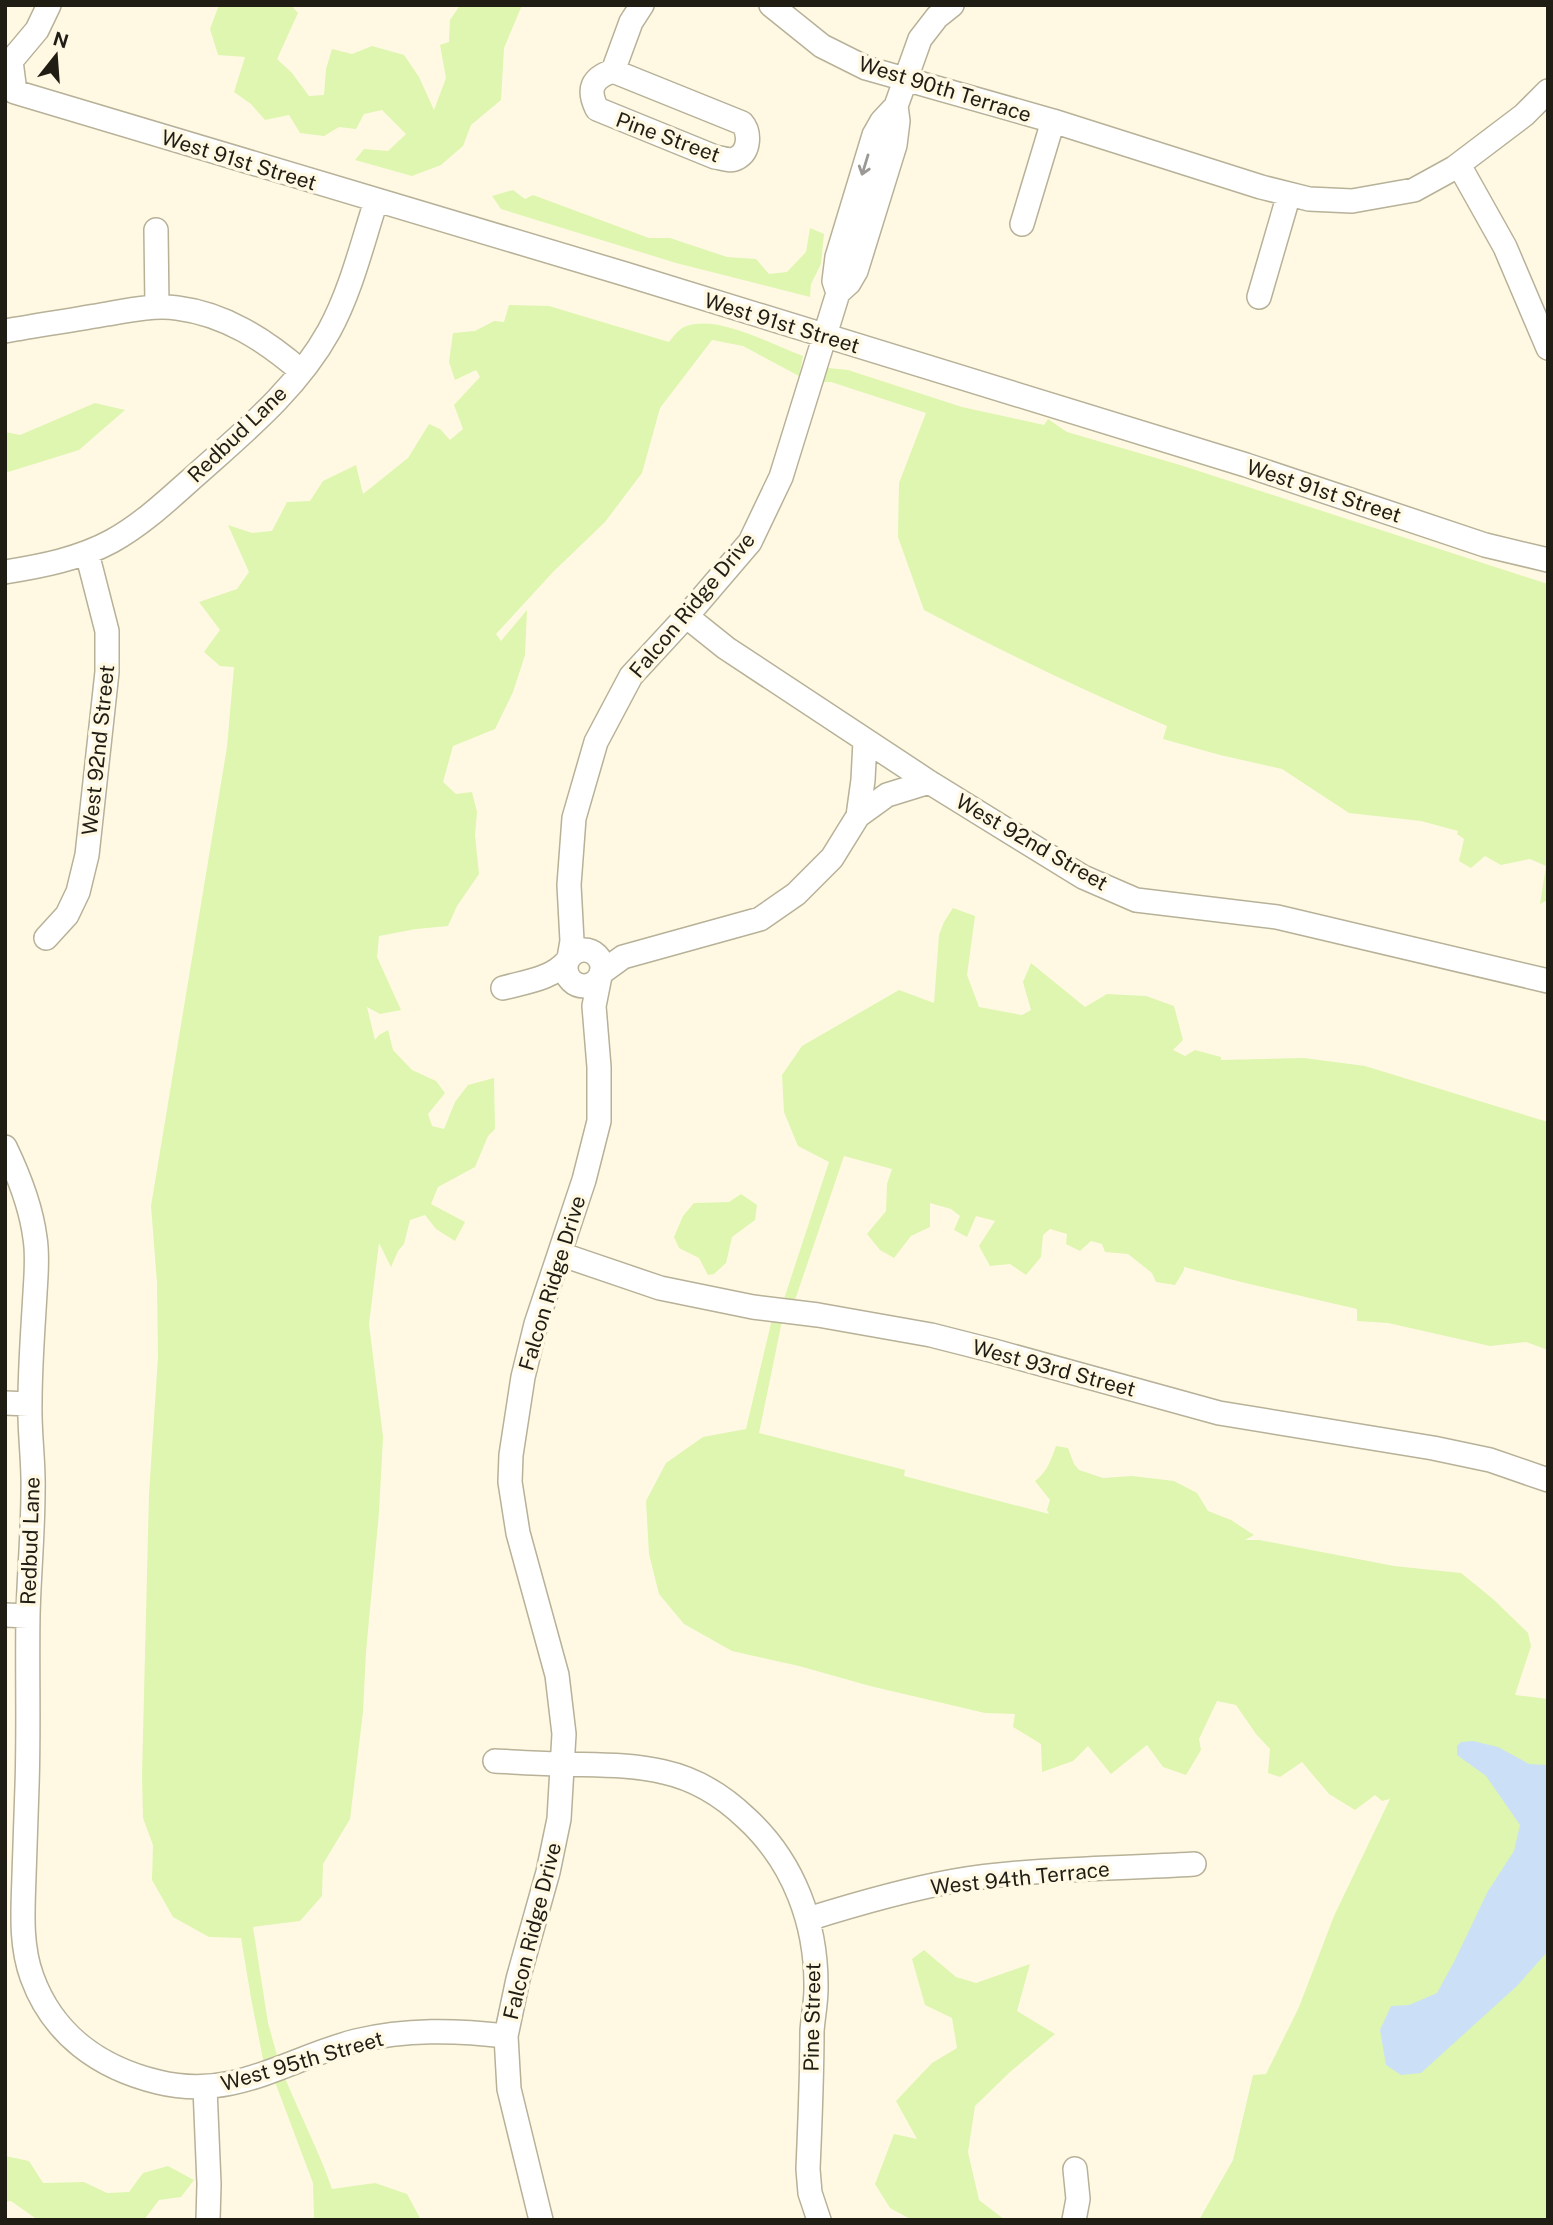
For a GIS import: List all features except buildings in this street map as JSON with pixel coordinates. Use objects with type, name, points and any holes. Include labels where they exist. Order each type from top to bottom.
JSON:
[{"type":"street","name":"West 91st Street","points":[[49,5],[37,30],[10,61],[15,92],[625,274],[1247,465],[1485,545],[1548,560]]},
{"type":"street","name":"Pine Street","points":[[613,71],[742,123],[747,128],[748,136],[743,153],[737,159],[715,157],[597,109],[591,88],[602,75],[613,71],[631,22],[642,5]]},
{"type":"street","name":"West 90th Terrace","points":[[772,5],[822,46],[866,68],[1053,121],[1309,199],[1352,201],[1414,190],[1459,165],[1524,115],[1548,92]]},
{"type":"street","name":"Falcon Ridge Drive","points":[[541,2220],[509,2089],[506,2036],[517,1979],[548,1872],[559,1819],[564,1734],[557,1675],[518,1533],[510,1482],[511,1455],[523,1377],[536,1324],[584,1180],[598,1121],[599,1067],[594,1006],[572,941],[569,885],[574,818],[596,742],[631,676],[750,542],[781,477],[838,293],[849,283],[856,271],[895,145],[898,121],[896,106],[905,78],[920,39],[937,17],[952,5]]},
{"type":"street","points":[[1023,224],[1053,121]]},
{"type":"street","points":[[1459,165],[1505,247],[1548,348]]},
{"type":"street","points":[[1259,297],[1289,194]]},
{"type":"street","name":"Redbud Lane","points":[[5,572],[36,567],[87,553],[114,540],[144,520],[259,419],[301,371],[334,321],[348,289],[376,201]]},
{"type":"street","points":[[156,230],[157,307]]},
{"type":"street","points":[[5,331],[157,307],[177,308],[205,314],[253,334],[301,371]]},
{"type":"street","name":"West 92nd Street","points":[[46,938],[67,915],[78,892],[87,855],[107,672],[107,631],[87,553]]},
{"type":"street","name":"West 92nd Street","points":[[686,617],[726,648],[929,782],[1083,877],[1136,901],[1277,917],[1548,981]]},
{"type":"street","points":[[858,816],[865,741]]},
{"type":"street","points":[[503,988],[760,919],[796,894],[832,858],[858,816],[887,795],[929,782]]},
{"type":"street","name":"Redbud Lane","points":[[5,1147],[23,1188],[36,1240],[29,1404],[33,1491],[17,1616],[29,1732],[14,1923]]},
{"type":"street","name":"West 93rd Street","points":[[560,1254],[660,1289],[753,1307],[818,1315],[930,1335],[994,1350],[1219,1413],[1316,1427],[1456,1453],[1515,1467],[1548,1480]]},
{"type":"street","points":[[5,1403],[29,1404]]},
{"type":"street","points":[[495,1760],[564,1764]]},
{"type":"street","name":"Pine Street","points":[[564,1764],[645,1768],[676,1775],[707,1788],[758,1829],[788,1870],[808,1919],[812,1937],[816,1989],[808,2169],[810,2193],[819,2220]]},
{"type":"street","name":"West 94th Terrace","points":[[808,1919],[880,1897],[954,1881],[1018,1874],[1194,1864]]},
{"type":"street","name":"West 95th Street","points":[[14,1923],[23,1937],[32,1976],[43,2001],[70,2038],[106,2063],[133,2075],[172,2085],[205,2088],[250,2080],[351,2043],[378,2036],[439,2031],[506,2036]]},
{"type":"street","points":[[205,2088],[208,2220]]},
{"type":"street","points":[[1074,2220],[1078,2199],[1075,2169]]},
{"type":"green space","points":[[219,5],[291,5],[298,13],[277,59],[292,73],[309,96],[324,95],[326,69],[332,49],[352,54],[372,46],[404,55],[419,77],[434,110],[446,78],[440,45],[449,42],[450,20],[460,5],[522,5],[504,48],[501,100],[471,125],[463,146],[441,165],[412,176],[355,160],[364,149],[388,151],[406,134],[382,110],[364,114],[356,129],[339,127],[324,136],[300,133],[289,115],[265,120],[251,104],[234,92],[245,57],[218,55],[210,29]]},
{"type":"green space","points":[[513,190],[525,199],[533,195],[649,238],[670,238],[727,257],[756,259],[769,274],[787,272],[806,252],[810,228],[824,234],[821,264],[811,284],[810,297],[676,263],[501,209],[492,196]]},
{"type":"green space","points":[[509,305],[549,306],[669,342],[684,327],[712,324],[744,332],[803,356],[799,376],[743,346],[712,340],[660,408],[642,473],[605,522],[553,572],[496,634],[501,641],[527,610],[525,655],[513,692],[495,729],[453,746],[443,782],[456,794],[472,792],[477,812],[475,835],[479,874],[457,906],[448,926],[379,936],[377,957],[401,1010],[380,1014],[367,1007],[375,1040],[388,1030],[393,1050],[412,1070],[436,1081],[445,1093],[428,1114],[432,1126],[444,1129],[455,1102],[468,1085],[494,1078],[495,1129],[488,1136],[475,1167],[438,1187],[431,1204],[465,1222],[455,1241],[436,1229],[425,1215],[410,1220],[404,1244],[391,1267],[379,1243],[369,1324],[383,1437],[363,1712],[350,1819],[323,1864],[322,1896],[300,1921],[253,1927],[268,2023],[278,2059],[264,2064],[241,1938],[209,1937],[173,1917],[152,1880],[153,1845],[143,1818],[149,1494],[158,1357],[157,1283],[151,1206],[227,747],[234,667],[220,666],[204,652],[220,630],[199,602],[237,589],[249,572],[228,525],[252,533],[272,531],[287,502],[310,501],[323,481],[356,465],[363,494],[408,458],[429,424],[440,429],[450,440],[463,429],[454,405],[480,377],[476,370],[455,380],[449,362],[453,333],[475,331],[494,321],[504,322]]},
{"type":"green space","points":[[828,368],[848,370],[962,407],[1044,425],[1048,419],[1067,432],[1180,465],[1548,584],[1548,900],[1540,904],[1546,866],[1530,859],[1501,865],[1485,856],[1471,868],[1459,861],[1464,839],[1457,834],[1458,831],[1421,821],[1349,813],[1282,769],[1163,739],[1167,726],[1044,671],[924,610],[898,537],[899,483],[926,413],[831,382],[823,382]]},
{"type":"green space","points":[[95,403],[125,410],[79,450],[5,473],[5,432],[20,435]]},
{"type":"green space","points":[[953,908],[975,916],[967,975],[979,1007],[1022,1015],[1031,1010],[1023,982],[1031,963],[1085,1007],[1107,994],[1146,996],[1174,1006],[1183,1040],[1173,1050],[1185,1056],[1195,1050],[1221,1057],[1221,1060],[1304,1058],[1365,1066],[1548,1122],[1548,1350],[1526,1342],[1490,1346],[1388,1323],[1357,1321],[1357,1309],[1184,1267],[1175,1285],[1156,1282],[1152,1273],[1128,1254],[1105,1252],[1102,1244],[1091,1241],[1080,1251],[1066,1244],[1067,1234],[1050,1229],[1043,1235],[1041,1257],[1026,1275],[1010,1264],[990,1266],[979,1246],[995,1221],[976,1216],[967,1237],[954,1230],[960,1216],[951,1209],[930,1203],[930,1227],[911,1236],[894,1258],[880,1250],[867,1234],[886,1211],[887,1184],[892,1169],[844,1156],[794,1303],[783,1302],[829,1162],[798,1146],[784,1112],[782,1075],[802,1046],[899,990],[934,1003],[939,935]]},
{"type":"green space","points":[[741,1194],[757,1205],[755,1220],[732,1237],[726,1263],[714,1274],[708,1275],[699,1258],[679,1248],[674,1237],[683,1216],[694,1203],[729,1202]]},
{"type":"green space","points":[[772,1319],[782,1321],[759,1433],[905,1470],[904,1476],[1049,1514],[1047,1510],[1050,1500],[1035,1481],[1046,1470],[1056,1446],[1068,1448],[1079,1470],[1103,1478],[1132,1476],[1174,1481],[1197,1493],[1208,1511],[1231,1520],[1254,1535],[1245,1540],[1259,1540],[1394,1566],[1461,1573],[1528,1633],[1531,1646],[1515,1695],[1548,1699],[1548,2220],[1199,2220],[1233,2160],[1253,2075],[1266,2074],[1299,2007],[1334,1916],[1390,1799],[1382,1801],[1375,1795],[1355,1810],[1329,1794],[1302,1762],[1280,1777],[1268,1773],[1270,1749],[1236,1705],[1217,1701],[1199,1739],[1201,1750],[1186,1775],[1163,1767],[1147,1745],[1111,1774],[1088,1746],[1073,1761],[1042,1772],[1041,1744],[1013,1727],[1015,1714],[985,1713],[732,1651],[684,1624],[659,1594],[649,1554],[646,1501],[666,1463],[703,1437],[746,1429]]},
{"type":"green space","points":[[924,1950],[956,1977],[976,1983],[1030,1964],[1017,2011],[1055,2034],[975,2106],[968,2152],[979,2200],[1005,2220],[912,2220],[890,2208],[875,2184],[894,2134],[917,2139],[896,2101],[932,2063],[957,2048],[952,2018],[925,2005],[912,1959]]},
{"type":"green space","points":[[285,2078],[332,2189],[375,2183],[407,2194],[421,2220],[314,2220],[313,2183],[275,2082]]},
{"type":"green space","points":[[5,2156],[29,2161],[43,2183],[84,2182],[107,2193],[129,2192],[143,2173],[168,2166],[194,2180],[181,2197],[159,2200],[144,2220],[38,2220],[11,2201],[5,2202]]},
{"type":"water","points":[[1473,1741],[1498,1747],[1529,1764],[1548,1765],[1548,1951],[1517,1986],[1421,2073],[1401,2075],[1386,2065],[1380,2030],[1391,2006],[1409,2005],[1437,1993],[1488,1891],[1514,1851],[1520,1825],[1486,1776],[1457,1755],[1457,1746],[1461,1742]]}]
